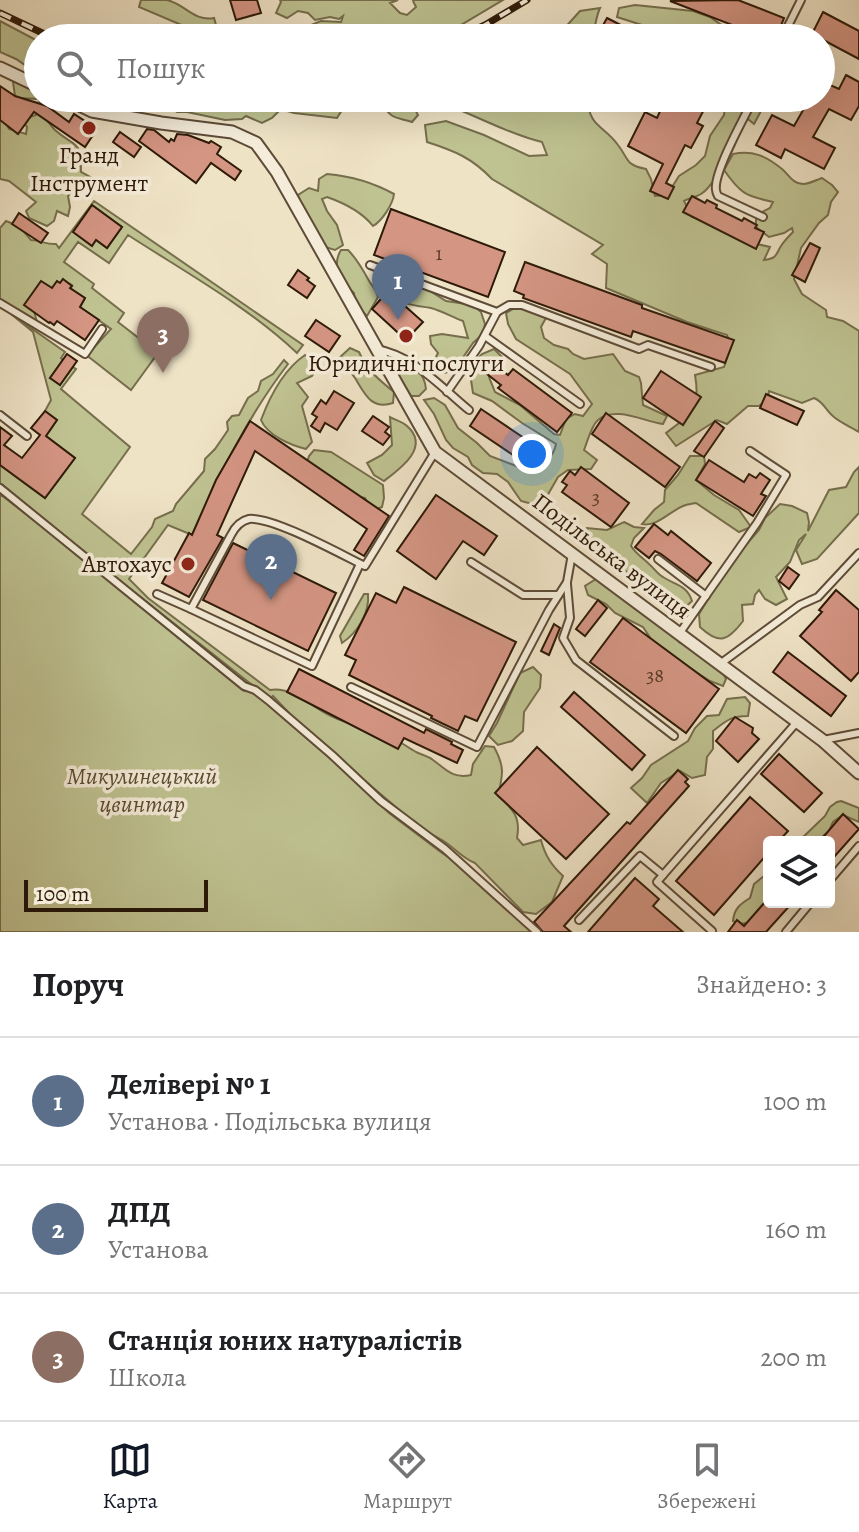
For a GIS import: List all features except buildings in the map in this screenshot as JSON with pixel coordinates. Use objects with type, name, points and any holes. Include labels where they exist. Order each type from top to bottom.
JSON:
[{"type":"street","points":[[0,68],[24,79]]},
{"type":"street","name":"Подільська вулиця","points":[[98,112],[232,132],[256,143],[277,172],[435,452],[822,740],[859,773]]},
{"type":"lane","points":[[789,24],[801,0]]},
{"type":"lane","points":[[747,112],[718,175],[715,189],[718,196],[763,217]]},
{"type":"lane","points":[[370,265],[497,312]]},
{"type":"lane","points":[[0,303],[85,354],[102,329]]},
{"type":"lane","points":[[447,392],[485,336],[497,312],[509,305],[522,305],[639,349],[648,345],[711,367]]},
{"type":"lane","points":[[485,336],[580,404]]},
{"type":"lane","points":[[376,349],[391,351],[412,363],[469,410]]},
{"type":"lane","points":[[0,415],[27,436]]},
{"type":"lane","points":[[679,634],[757,523],[786,475],[750,451]]},
{"type":"lane","points":[[191,609],[237,525],[247,519],[263,520],[365,566],[435,452]]},
{"type":"lane","points":[[0,488],[244,686],[268,700],[381,801],[445,849],[537,932]]},
{"type":"lane","points":[[720,664],[800,605],[818,597],[859,553]]},
{"type":"lane","points":[[572,554],[567,582],[570,618],[563,638],[576,660],[674,736]]},
{"type":"lane","points":[[658,559],[706,596]]},
{"type":"lane","points":[[471,562],[523,595],[558,595]]},
{"type":"lane","points":[[157,594],[312,666],[360,564]]},
{"type":"lane","points":[[351,687],[477,747],[567,582]]},
{"type":"lane","points":[[712,931],[657,882],[797,722]]},
{"type":"lane","points":[[822,740],[859,733]]},
{"type":"lane","points":[[835,874],[859,846]]},
{"type":"lane","points":[[579,920],[640,856],[663,875]]},
{"type":"lane","points":[[786,932],[806,908]]},
{"type":"green space","points":[[141,0],[167,0],[195,15],[214,18],[216,24],[179,24],[139,7]]},
{"type":"green space","points":[[398,0],[390,3],[400,13],[407,15],[416,7],[414,0],[503,0],[463,24],[314,24],[321,21],[341,22],[343,16],[339,19],[315,20],[308,13],[298,11],[287,18],[276,13],[281,2]]},
{"type":"green space","points":[[635,5],[693,11],[720,24],[639,24],[617,17],[619,8]]},
{"type":"green space","points":[[600,8],[595,24],[568,24],[580,11]]},
{"type":"green space","points":[[0,21],[24,34],[24,64],[0,52]]},
{"type":"green space","points":[[13,82],[24,82],[24,98],[15,96]]},
{"type":"green space","points":[[37,112],[45,112],[55,130],[76,145],[81,172],[92,178],[89,187],[77,186],[68,196],[68,216],[57,211],[54,221],[47,226],[29,218],[26,211],[36,202],[9,181],[0,179],[0,119],[4,119],[9,129],[26,134],[27,127],[22,120]]},
{"type":"green space","points":[[187,112],[278,112],[262,123],[246,116],[225,120]]},
{"type":"green space","points":[[291,112],[341,112],[337,118]]},
{"type":"green space","points":[[389,112],[416,112],[418,115],[412,122]]},
{"type":"green space","points":[[464,112],[590,112],[594,121],[631,163],[646,169],[655,196],[667,195],[679,176],[705,156],[710,136],[724,112],[760,112],[754,124],[743,115],[714,180],[701,194],[684,201],[692,217],[716,218],[740,240],[770,247],[764,260],[775,256],[793,232],[792,228],[769,237],[756,227],[756,215],[770,208],[773,202],[749,195],[734,184],[724,170],[733,154],[765,157],[800,184],[822,178],[838,192],[831,202],[828,215],[801,248],[794,279],[802,294],[826,310],[827,317],[843,321],[859,331],[859,432],[831,415],[814,398],[802,403],[769,391],[768,399],[759,406],[748,406],[727,424],[717,420],[676,446],[666,433],[692,410],[697,396],[695,375],[724,367],[731,346],[727,335],[606,288],[607,264],[592,254],[603,245],[492,179],[462,156],[427,142],[425,125],[446,121],[529,156],[547,155],[542,142]]},
{"type":"green space","points":[[327,174],[362,181],[394,194],[392,203],[373,226],[346,205],[327,197],[322,199],[337,225],[343,245],[335,250],[325,247],[298,195],[309,188],[318,191],[319,179]]},
{"type":"green space","points":[[94,201],[303,345],[297,353],[237,305],[128,235],[109,263],[78,242],[64,262],[94,284],[92,288],[124,313],[118,322],[158,353],[131,390],[85,354],[111,329],[80,307],[85,298],[70,288],[72,285],[63,280],[60,283],[57,281],[52,288],[41,281],[27,302],[37,322],[19,316],[11,306],[0,302],[0,228],[6,221],[19,226],[31,240],[56,244],[59,248]],"holes":[[[92,205],[122,227],[107,248],[77,226]]]},
{"type":"green space","points":[[341,250],[348,250],[354,257],[377,294],[367,316],[337,268]]},
{"type":"green space","points":[[408,283],[446,301],[473,305],[481,312],[485,324],[483,334],[455,369],[445,373],[431,366],[438,353],[431,344],[430,336],[442,334],[468,338],[463,321],[435,309],[399,300],[395,285]]},
{"type":"green space","points":[[515,308],[530,310],[546,318],[541,327],[544,338],[573,354],[584,359],[613,354],[625,371],[639,377],[643,405],[667,416],[663,424],[621,414],[598,420],[584,450],[597,460],[591,469],[568,470],[558,477],[546,498],[532,504],[521,501],[508,482],[497,474],[483,473],[472,465],[468,457],[453,448],[424,400],[434,398],[445,405],[458,428],[490,456],[525,472],[549,458],[556,444],[492,401],[473,393],[469,367],[482,354],[494,349],[502,357],[490,368],[489,377],[495,392],[520,405],[554,434],[560,435],[566,419],[575,414],[583,416],[592,404],[570,374],[516,339],[506,313]]},
{"type":"green space","points":[[11,314],[65,352],[50,378],[60,384],[73,367],[76,369],[61,389],[130,447],[82,514],[131,554],[155,519],[173,511],[204,471],[205,459],[228,430],[227,422],[232,416],[239,415],[248,398],[258,391],[261,381],[273,374],[284,360],[288,364],[235,446],[192,535],[168,525],[129,579],[148,598],[270,690],[294,694],[339,719],[395,739],[454,774],[471,775],[473,764],[485,746],[494,747],[502,771],[498,796],[515,814],[517,838],[523,845],[541,840],[549,860],[563,876],[552,902],[536,914],[523,912],[475,863],[412,822],[305,730],[273,696],[270,699],[0,483],[0,465],[45,498],[75,458],[46,436],[57,420],[45,411],[51,400],[33,332]]},
{"type":"green space","points":[[350,348],[359,352],[374,374],[394,392],[393,403],[379,404],[366,395],[339,358]]},
{"type":"green space","points":[[305,355],[319,364],[312,376],[297,383],[308,397],[302,406],[312,442],[306,449],[274,435],[261,420],[278,384]]},
{"type":"green space","points":[[400,367],[411,368],[421,375],[426,389],[419,396],[411,396],[399,376]]},
{"type":"green space","points":[[390,417],[407,426],[416,442],[410,457],[384,481],[374,475],[367,463],[392,445]]},
{"type":"green space","points":[[314,450],[331,452],[383,485],[382,507],[372,511],[365,498],[352,496],[306,466]]},
{"type":"green space","points":[[690,456],[704,456],[705,464],[696,480],[739,510],[751,527],[739,532],[696,503],[683,506],[653,523],[642,524],[664,502],[665,490]]},
{"type":"green space","points":[[859,467],[859,513],[817,559],[802,564],[796,550],[806,534],[799,540],[790,562],[776,577],[787,599],[776,605],[765,599],[759,590],[753,604],[742,605],[743,621],[733,633],[723,638],[713,636],[700,627],[699,614],[731,562],[759,530],[765,518],[780,504],[792,506],[807,513],[808,531],[829,490],[846,487]]},
{"type":"green space","name":"Микулинецький цвинтар","points":[[0,494],[125,594],[130,593],[152,616],[244,691],[251,690],[389,813],[484,880],[540,932],[0,932]]},
{"type":"green space","points":[[624,522],[644,528],[634,538],[631,546],[635,551],[659,574],[684,588],[690,596],[692,601],[682,610],[650,591],[588,536],[587,528],[607,530]]},
{"type":"green space","points":[[596,579],[611,581],[667,617],[679,642],[718,664],[726,679],[723,686],[680,662],[651,639],[643,627],[588,595],[585,586]]},
{"type":"green space","points":[[364,594],[368,594],[365,615],[353,634],[342,643],[340,636]]},
{"type":"green space","points":[[533,667],[541,675],[540,688],[524,712],[523,731],[512,741],[498,745],[489,736],[520,673]]},
{"type":"green space","points":[[745,697],[750,703],[748,716],[729,720],[713,731],[713,749],[707,757],[705,775],[692,778],[680,771],[661,783],[647,803],[631,788],[651,765],[688,741],[707,716],[719,715],[727,699]]},
{"type":"green space","points":[[837,802],[859,808],[859,822],[843,815],[833,822],[823,836],[804,836],[830,807]]},
{"type":"green space","points":[[763,877],[763,905],[752,922],[740,924],[733,921],[738,907],[750,898],[754,884]]},
{"type":"railway","points":[[487,24],[527,0]]},
{"type":"railway","points":[[0,13],[24,24]]},
{"type":"place","name":"Гранд Інструмент","points":[[89,128]]},
{"type":"place","name":"Делівері № 1","points":[[398,320]]},
{"type":"place","name":"Юридичні послуги","points":[[406,336]]},
{"type":"place","name":"Станція юних натуралістів","points":[[163,373]]},
{"type":"place","name":"Автохаус","points":[[188,564]]},
{"type":"place","name":"ДПД","points":[[271,600]]}]
